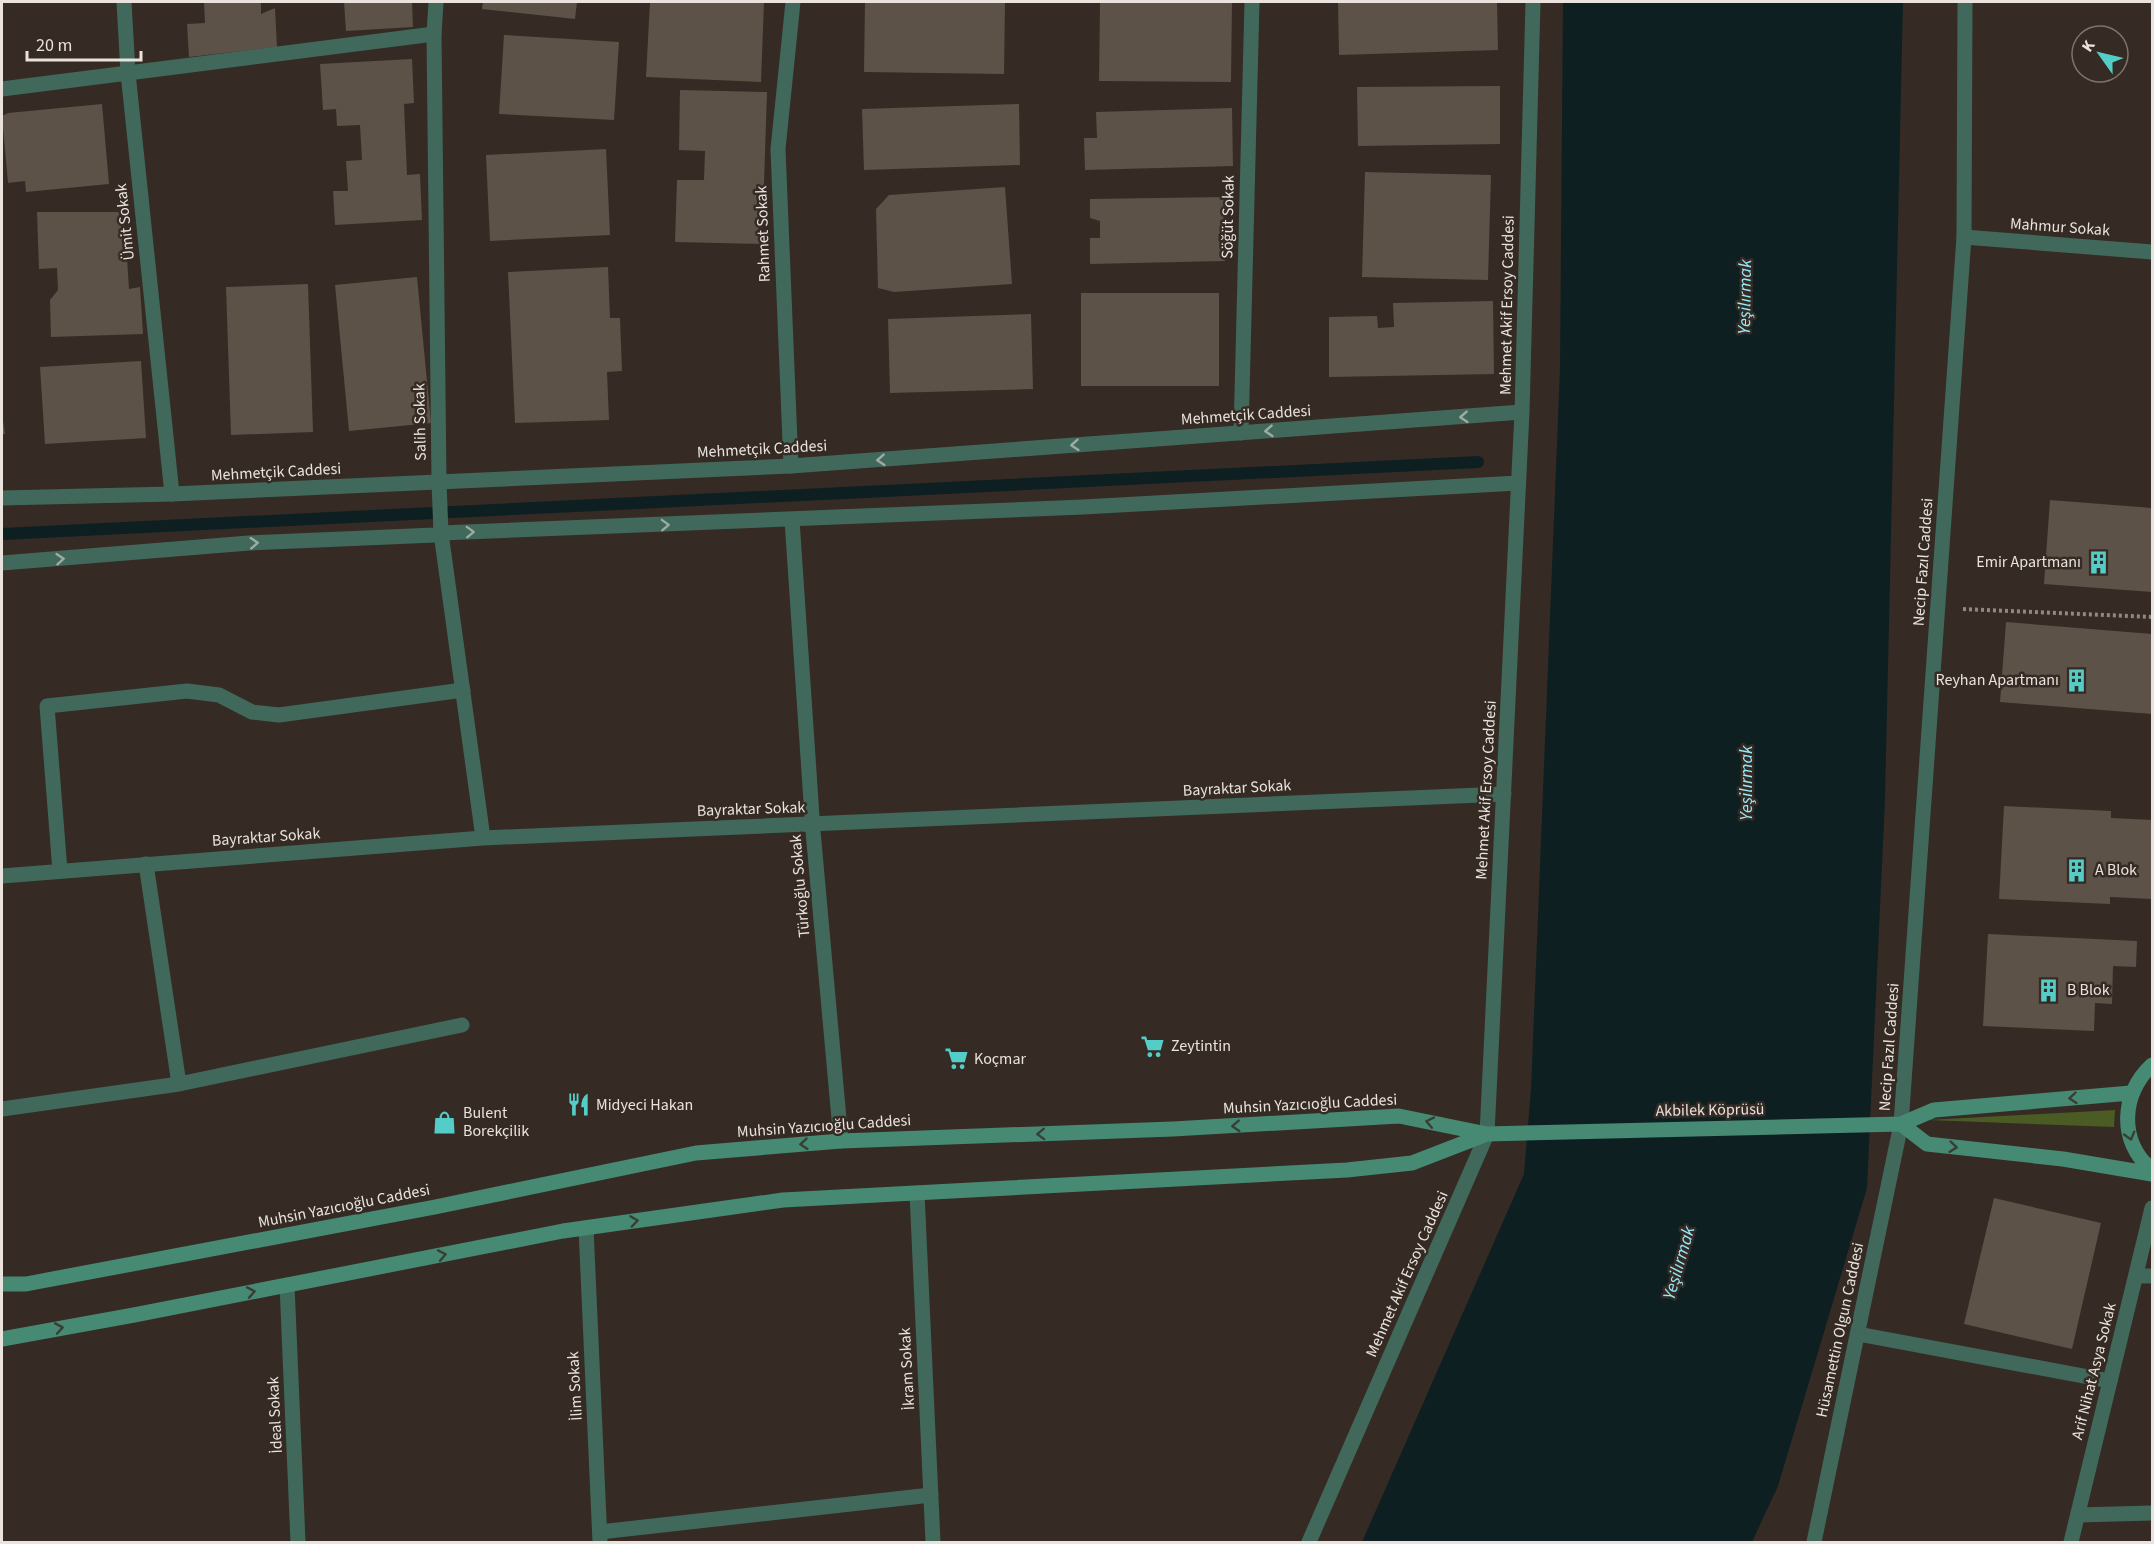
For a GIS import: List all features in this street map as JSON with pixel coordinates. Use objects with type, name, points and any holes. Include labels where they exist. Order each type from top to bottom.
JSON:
[{"type":"main road","points":[[2152,1065],[2139,1078],[2131,1093],[2127,1112],[2128,1131],[2134,1148],[2152,1170]]},
{"type":"main road","points":[[2131,1093],[1934,1110],[1901,1124],[1927,1144],[2063,1159],[2152,1174]]},
{"type":"main road","name":"Muhsin Yazıcıoğlu Caddesi","points":[[2,1284],[26,1284],[423,1209],[696,1153],[841,1141],[1173,1130],[1399,1116],[1487,1134]]},
{"type":"main road","name":"Akbilek Köprüsü","points":[[1487,1134],[1901,1124]]},
{"type":"main road","points":[[2,1339],[586,1228],[783,1200],[1347,1170],[1412,1163],[1487,1134]]},
{"type":"street","name":"Ümit Sokak","points":[[124,2],[128,73],[172,494]]},
{"type":"street","name":"Salih Sokak","points":[[436,2],[434,34],[441,534],[483,838]]},
{"type":"street","name":"Rahmet Sokak","points":[[791,466],[778,149],[793,2]]},
{"type":"street","name":"Söğüt Sokak","points":[[1241,433],[1252,2]]},
{"type":"street","name":"Mehmet Akif Ersoy Caddesi","points":[[1309,1542],[1487,1134],[1522,412],[1533,2]]},
{"type":"street","name":"Necip Fazıl Caddesi","points":[[1901,1124],[1965,237],[1965,2]]},
{"type":"street","points":[[2,89],[434,34]]},
{"type":"street","name":"Mahmur Sokak","points":[[1965,237],[2152,252]]},
{"type":"street","name":"Mehmetçik Caddesi","points":[[2,498],[172,494],[791,466],[1522,412]]},
{"type":"street","points":[[2,563],[249,543],[1072,508],[1518,483]]},
{"type":"street","name":"Türkoğlu Sokak","points":[[792,520],[813,825],[841,1141]]},
{"type":"street","points":[[60,871],[47,706],[187,691],[219,695],[252,712],[279,715],[463,690]]},
{"type":"street","name":"Bayraktar Sokak","points":[[2,876],[483,838],[1504,794]]},
{"type":"street","points":[[146,864],[179,1084]]},
{"type":"street","points":[[2,1109],[179,1084],[462,1024]]},
{"type":"street","name":"Hüsamettin Olgun Caddesi","points":[[1814,1542],[1901,1124]]},
{"type":"street","name":"İkram Sokak","points":[[917,1193],[933,1542]]},
{"type":"street","name":"Arif Nihat Asya Sokak","points":[[2071,1542],[2152,1208]]},
{"type":"street","name":"İlim Sokak","points":[[586,1228],[600,1537]]},
{"type":"street","points":[[2136,1276],[2152,1276]]},
{"type":"street","name":"İdeal Sokak","points":[[287,1285],[298,1542]]},
{"type":"street","points":[[1858,1334],[2110,1381]]},
{"type":"street","points":[[600,1537],[931,1495]]},
{"type":"street","points":[[2078,1515],[2152,1513]]},
{"type":"path","points":[[1938,608],[2152,617]]},
{"type":"green space","points":[[2115,1110],[2114,1127],[1928,1120]]},
{"type":"water","name":"Yeşilırmak","points":[[1563,2],[1903,2],[1885,800],[1867,1188],[1778,1486],[1752,1542],[1362,1542],[1524,1174],[1531,1089],[1560,368]]},
{"type":"building","points":[[204,2],[261,2],[261,14],[275,8],[277,47],[189,57],[187,24],[205,23]]},
{"type":"building","points":[[344,2],[412,2],[413,27],[346,31]]},
{"type":"building","points":[[483,2],[577,2],[575,19],[482,9]]},
{"type":"building","points":[[650,2],[764,2],[761,82],[646,77]]},
{"type":"building","points":[[865,2],[1005,2],[1004,74],[864,72]]},
{"type":"building","points":[[1100,2],[1232,2],[1231,82],[1099,81]]},
{"type":"building","points":[[1338,2],[1497,2],[1498,50],[1339,55]]},
{"type":"building","points":[[504,35],[619,42],[614,120],[499,114]]},
{"type":"building","points":[[412,59],[414,103],[404,104],[407,175],[420,174],[422,220],[335,225],[333,191],[348,191],[346,161],[362,160],[360,125],[337,126],[336,109],[323,110],[320,64]]},
{"type":"building","points":[[1500,86],[1500,144],[1358,146],[1357,87]]},
{"type":"building","points":[[680,90],[767,92],[762,244],[675,242],[677,180],[704,180],[705,151],[679,150]]},
{"type":"building","points":[[102,104],[109,184],[26,192],[25,181],[8,183],[2,116],[8,113]]},
{"type":"building","points":[[1019,104],[1020,165],[864,170],[862,109]]},
{"type":"building","points":[[1232,108],[1233,166],[1085,170],[1084,138],[1097,138],[1096,112]]},
{"type":"building","points":[[606,149],[610,235],[490,241],[486,155]]},
{"type":"building","points":[[1365,172],[1491,175],[1488,280],[1362,277]]},
{"type":"building","points":[[1005,187],[1012,284],[894,292],[878,288],[876,209],[889,195]]},
{"type":"building","points":[[1224,197],[1225,261],[1090,264],[1090,238],[1100,238],[1100,221],[1090,218],[1090,199]]},
{"type":"building","points":[[37,212],[124,212],[129,289],[140,287],[143,334],[51,337],[50,300],[58,290],[57,268],[39,269]]},
{"type":"building","points":[[608,267],[610,318],[620,318],[622,371],[607,372],[609,420],[515,423],[508,272]]},
{"type":"building","points":[[417,277],[431,423],[349,431],[335,285]]},
{"type":"building","points":[[308,284],[313,432],[231,435],[226,287]]},
{"type":"building","points":[[1081,293],[1219,293],[1219,386],[1081,386]]},
{"type":"building","points":[[1493,301],[1494,374],[1329,377],[1329,317],[1377,316],[1378,328],[1394,327],[1393,303]]},
{"type":"building","points":[[1031,314],[1033,389],[890,393],[888,319]]},
{"type":"building","points":[[141,361],[146,438],[45,444],[40,367]]},
{"type":"building","points":[[2,414],[5,434],[2,434]]},
{"type":"building","name":"Emir Apartmanı","points":[[2050,500],[2152,508],[2152,592],[2044,584]]},
{"type":"building","name":"Reyhan Apartmanı","points":[[2006,622],[2152,634],[2152,714],[2000,702]]},
{"type":"building","name":"A Blok","points":[[2004,806],[2111,811],[2111,818],[2152,820],[2152,899],[2110,897],[2110,904],[1999,899]]},
{"type":"building","name":"B Blok","points":[[1988,934],[2137,941],[2136,967],[2113,966],[2112,1004],[2095,1003],[2094,1031],[1983,1026]]},
{"type":"building","points":[[1994,1198],[2101,1223],[2072,1349],[1964,1324]]},
{"type":"waterway","points":[[2,534],[1478,462]]},
{"type":"place","name":"Emir Apartmanı","points":[[2099,562]]},
{"type":"place","name":"Reyhan Apartmanı","points":[[2077,680]]},
{"type":"place","name":"A Blok","points":[[2077,870]]},
{"type":"place","name":"B Blok","points":[[2049,990]]},
{"type":"place","name":"Zeytintin","points":[[1153,1046]]},
{"type":"place","name":"Koçmar","points":[[956,1059]]},
{"type":"place","name":"Midyeci Hakan","points":[[578,1105]]},
{"type":"place","name":"Bulent Borekçilik","points":[[445,1122]]}]
